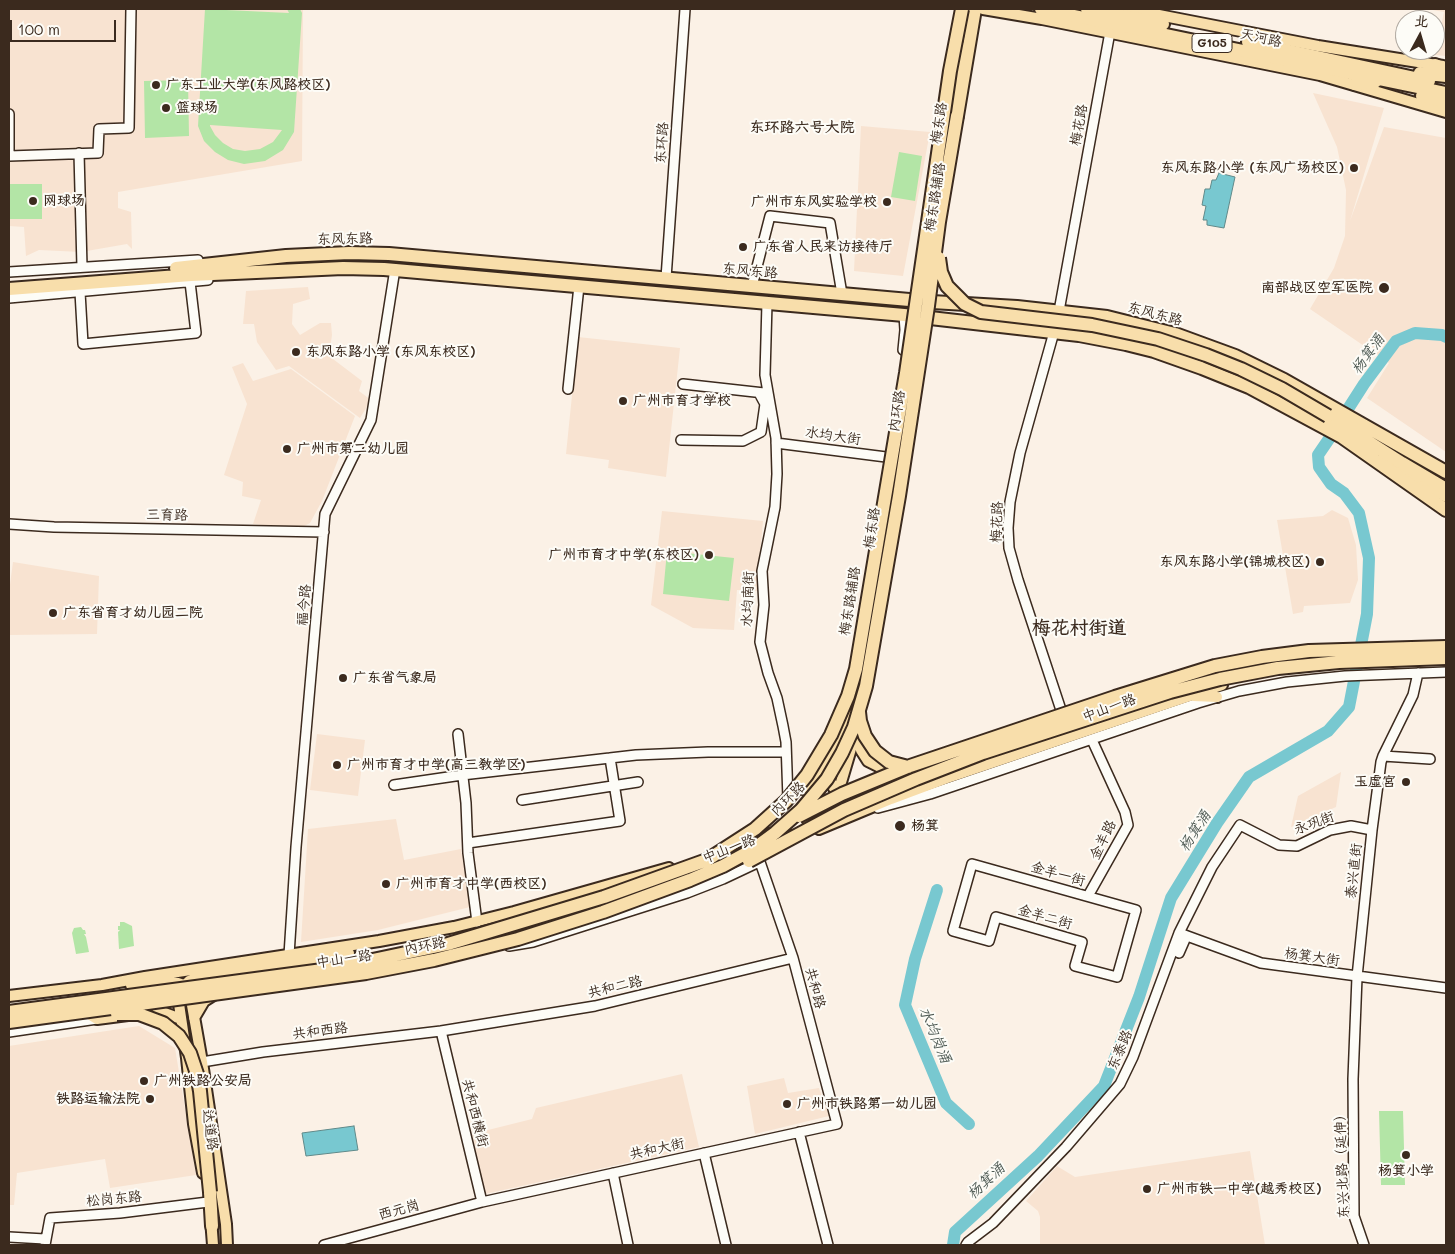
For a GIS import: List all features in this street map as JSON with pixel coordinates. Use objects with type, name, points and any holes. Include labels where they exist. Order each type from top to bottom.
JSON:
[{"type":"highway","name":"内环路","points":[[9,1012],[298,974],[416,952],[475,936],[581,904],[707,860],[755,829],[797,788],[824,748],[838,720],[853,680],[906,373],[950,71],[962,9]]},
{"type":"highway","name":"内环路","points":[[9,1020],[30,1019],[390,969],[518,939],[603,912],[690,880],[722,866],[752,850],[784,825],[811,800],[827,779],[849,739],[866,686],[914,399],[939,222],[973,9]]},
{"type":"highway","name":"天河路","points":[[1041,9],[1245,50],[1385,76],[1446,85]]},
{"type":"highway","name":"天河路","points":[[1087,9],[1275,48],[1446,93]]},
{"type":"highway","points":[[1123,9],[1138,19]]},
{"type":"highway","points":[[1251,33],[1275,48]]},
{"type":"highway","points":[[1355,84],[1385,76]]},
{"type":"highway","name":"G105","points":[[1385,76],[1446,76]]},
{"type":"highway","name":"G105","points":[[1385,76],[1410,92],[1446,102]]},
{"type":"highway","points":[[906,373],[915,267],[943,83]]},
{"type":"highway","points":[[957,116],[939,257],[944,280],[952,292],[965,304],[988,314],[1066,321],[1126,332],[1158,339],[1206,355],[1264,380],[1304,401],[1402,464],[1446,488]]},
{"type":"highway","name":"东风东路","points":[[9,289],[26,284],[260,258],[349,253],[389,254],[1059,311],[1129,322],[1175,334],[1209,346],[1267,371],[1342,414]]},
{"type":"highway","name":"东风东路","points":[[9,282],[26,284],[351,268],[395,269],[904,315],[1054,332],[1126,344],[1202,368],[1261,392],[1342,437]]},
{"type":"highway","points":[[1342,414],[1446,472]]},
{"type":"highway","points":[[1342,437],[1446,510]]},
{"type":"highway","points":[[869,596],[859,706],[860,721],[871,746],[889,762],[914,768],[935,767],[984,753],[1151,698],[1244,674],[1278,668],[1322,664],[1446,656]]},
{"type":"highway","points":[[707,860],[751,842],[842,794],[896,772],[1174,678],[1239,661],[1284,654],[1357,649],[1446,647]]},
{"type":"highway","points":[[603,912],[664,896],[729,872],[844,810],[884,792],[984,753]]},
{"type":"highway","points":[[30,1019],[139,1014],[164,1023],[179,1036],[190,1053],[197,1074],[212,1226]]},
{"type":"main road","name":"梅东路","points":[[925,301],[967,9]]},
{"type":"main road","name":"梅东路","points":[[925,301],[973,9]]},
{"type":"main road","points":[[982,9],[1110,32],[1314,73],[1446,112]]},
{"type":"main road","points":[[1128,9],[1350,52],[1442,67]]},
{"type":"main road","name":"梅东路","points":[[840,742],[859,693],[879,541],[913,342],[912,332],[904,315]]},
{"type":"main road","name":"梅东路","points":[[840,798],[856,731],[882,589],[894,495],[927,318]]},
{"type":"main road","name":"东风东路","points":[[1342,414],[1394,453],[1446,488]]},
{"type":"main road","name":"东风东路","points":[[1342,437],[1446,497]]},
{"type":"main road","name":"中山一路","points":[[806,819],[840,798],[1189,680],[1270,664],[1357,666],[1446,656]]},
{"type":"main road","name":"中山一路","points":[[9,1020],[79,1008],[360,971],[483,944],[637,898],[929,785],[1228,683],[1266,675],[1312,669],[1446,663]]},
{"type":"main road","points":[[1189,680],[1204,664]]},
{"type":"main road","points":[[1186,696],[1217,697]]},
{"type":"main road","points":[[1062,710],[1092,712]]},
{"type":"main road","points":[[856,731],[861,750],[865,757],[873,764],[889,770],[918,772]]},
{"type":"main road","points":[[840,742],[832,757],[829,770],[831,785],[847,806],[863,811]]},
{"type":"main road","points":[[746,843],[788,804],[818,772],[840,742]]},
{"type":"main road","points":[[734,862],[760,843],[840,798]]},
{"type":"main road","name":"中山一路","points":[[9,996],[102,985],[379,941],[477,922],[646,875],[746,843],[785,827]]},
{"type":"main road","points":[[178,995],[184,984],[197,978],[368,949],[410,940],[454,927]]},
{"type":"main road","name":"达道路","points":[[197,978],[194,1019],[226,1224],[227,1245]]},
{"type":"main road","points":[[105,1005],[102,985],[124,986],[165,982],[184,984],[195,993]]},
{"type":"main road","points":[[194,1019],[204,1001],[224,989]]},
{"type":"main road","name":"达道路","points":[[178,995],[194,1124],[209,1197]]},
{"type":"main road","points":[[79,1008],[97,1019],[159,1011],[181,1019]]},
{"type":"main road","points":[[212,1226],[213,1245]]},
{"type":"street","points":[[9,114],[9,156],[98,153],[99,129],[129,128],[131,9]]},
{"type":"street","name":"东环路","points":[[666,278],[685,9]]},
{"type":"street","points":[[943,83],[956,9]]},
{"type":"street","name":"梅东路辅路","points":[[925,301],[982,9]]},
{"type":"street","name":"梅花路","points":[[1059,311],[1110,32]]},
{"type":"street","points":[[79,154],[82,267]]},
{"type":"street","points":[[752,286],[770,216],[830,223],[842,294]]},
{"type":"street","points":[[9,272],[260,258]]},
{"type":"street","name":"福今路","points":[[289,955],[296,847],[324,532],[324,514],[371,420],[395,269]]},
{"type":"street","points":[[9,298],[190,282],[261,273]]},
{"type":"street","points":[[80,292],[83,344],[196,333],[190,282]]},
{"type":"street","points":[[568,389],[579,286]]},
{"type":"street","points":[[681,440],[743,441],[761,432],[765,404],[764,358],[767,303]]},
{"type":"street","points":[[879,541],[886,457],[904,342],[904,315]]},
{"type":"street","name":"梅花路","points":[[1054,332],[1019,460],[1010,502],[1008,528],[1009,548],[1018,580],[1062,710]]},
{"type":"street","points":[[682,384],[764,393]]},
{"type":"street","name":"水均南街","points":[[764,393],[776,443],[775,507],[762,571],[764,605],[760,642],[777,698],[785,736],[788,804]]},
{"type":"street","name":"水均大街","points":[[776,443],[886,457]]},
{"type":"street","name":"三育路","points":[[9,524],[54,527],[324,532]]},
{"type":"street","points":[[873,764],[899,765],[1204,664],[1269,651],[1319,646],[1446,642]]},
{"type":"street","points":[[863,811],[930,794],[1217,697],[1357,666],[1418,673],[1446,672]]},
{"type":"street","name":"泰兴直街","points":[[1353,1079],[1357,977],[1372,830],[1383,756],[1413,695],[1418,673]]},
{"type":"street","points":[[1062,710],[1078,717],[1105,724]]},
{"type":"street","points":[[1032,749],[1055,725],[1062,710]]},
{"type":"street","points":[[458,734],[477,922]]},
{"type":"street","name":"金羊路","points":[[1088,896],[1128,825],[1125,812],[1092,740]]},
{"type":"street","points":[[394,785],[462,775],[636,755],[708,752],[786,752]]},
{"type":"street","points":[[1383,756],[1430,759]]},
{"type":"street","points":[[468,843],[620,821],[610,758]]},
{"type":"street","points":[[522,800],[638,782]]},
{"type":"street","name":"永巩街","points":[[1240,825],[1280,845],[1297,846],[1330,830],[1352,826],[1372,830]]},
{"type":"street","name":"东泰路","points":[[966,1245],[993,1223],[1059,1154],[1120,1084],[1212,866],[1240,825]]},
{"type":"street","points":[[483,944],[499,946],[523,944],[671,898],[723,879],[760,862],[778,845]]},
{"type":"street","name":"共和路","points":[[760,862],[793,958],[837,1124]]},
{"type":"street","name":"金羊一街","points":[[953,931],[972,864],[1088,896],[1136,910],[1117,977]]},
{"type":"street","points":[[637,898],[671,898]]},
{"type":"street","name":"金羊二街","points":[[953,931],[989,941],[996,917],[1082,942],[1075,966],[1117,977]]},
{"type":"street","points":[[1179,953],[1182,935]]},
{"type":"street","name":"杨箕大街","points":[[1182,935],[1261,963],[1446,988]]},
{"type":"street","name":"共和二路","points":[[441,1031],[595,1006],[793,958]]},
{"type":"street","points":[[44,1014],[46,1026]]},
{"type":"street","points":[[9,1032],[97,1019]]},
{"type":"street","name":"共和西路","points":[[202,1062],[263,1052],[441,1031]]},
{"type":"street","name":"共和西横街","points":[[441,1031],[482,1202]]},
{"type":"street","name":"东兴北路（延伸）","points":[[1353,1079],[1354,1216],[1364,1245]]},
{"type":"street","name":"共和大街","points":[[482,1202],[837,1124]]},
{"type":"street","points":[[799,1132],[828,1245]]},
{"type":"street","points":[[704,1153],[726,1245]]},
{"type":"street","points":[[613,1173],[628,1245]]},
{"type":"street","name":"松岗东路","points":[[45,1242],[50,1218],[120,1213],[209,1197]]},
{"type":"street","name":"西元岗","points":[[324,1245],[482,1202]]},
{"type":"street","points":[[9,1237],[45,1242]]},
{"type":"shaded area","name":"广东工业大学(东风路校区)","points":[[9,9],[303,9],[302,161],[118,192],[118,208],[131,212],[132,249],[127,244],[81,252],[39,250],[26,256],[24,227],[9,226]]},
{"type":"shaded area","points":[[1427,9],[1446,9],[1446,56],[1445,10]]},
{"type":"shaded area","name":"南部战区空军医院","points":[[1313,93],[1384,108],[1350,221],[1384,127],[1446,138],[1446,452],[1367,398],[1389,363],[1310,309],[1334,268],[1345,236],[1346,190],[1337,147]]},
{"type":"shaded area","name":"广州市东风实验学校","points":[[861,126],[930,132],[903,276],[854,271]]},
{"type":"shaded area","name":"东风东路小学 (东风东校区)","points":[[308,287],[310,299],[293,304],[292,324],[300,335],[320,323],[331,323],[332,335],[329,356],[362,381],[359,391],[371,400],[360,418],[289,366],[276,370],[257,342],[254,324],[243,324],[246,291]]},
{"type":"shaded area","name":"广州市育才学校","points":[[578,337],[680,348],[666,477],[608,468],[609,460],[566,454]]},
{"type":"shaded area","name":"广州市第二幼儿园","points":[[243,363],[253,381],[291,369],[355,416],[322,501],[310,523],[298,529],[253,524],[261,500],[242,496],[243,482],[224,475],[247,404],[232,367]]},
{"type":"shaded area","name":"东风东路小学(锦城校区)","points":[[1332,510],[1348,518],[1356,545],[1358,580],[1350,603],[1304,606],[1303,612],[1293,614],[1277,520],[1323,516]]},
{"type":"shaded area","name":"广州市育才中学(东校区)","points":[[662,511],[763,521],[757,591],[737,590],[734,630],[693,628],[651,605]]},
{"type":"shaded area","name":"广东省育才幼儿园二院","points":[[13,562],[99,576],[97,634],[9,635],[9,592]]},
{"type":"shaded area","name":"广州市育才中学(高三教学区)","points":[[317,734],[365,740],[358,796],[310,790]]},
{"type":"shaded area","points":[[1341,772],[1336,807],[1291,827],[1298,796]]},
{"type":"shaded area","name":"广州市育才中学(西校区)","points":[[396,819],[404,860],[461,849],[470,907],[378,930],[301,942],[308,829]]},
{"type":"shaded area","points":[[139,1026],[175,1048],[196,1175],[110,1188],[105,1159],[17,1173],[14,1205],[9,1205],[9,1046]]},
{"type":"shaded area","points":[[682,1074],[699,1147],[485,1194],[472,1134],[532,1119],[536,1108]]},
{"type":"shaded area","name":"广州市铁路第一幼儿园","points":[[784,1078],[788,1093],[819,1088],[829,1116],[755,1134],[747,1086]]},
{"type":"shaded area","name":"广州市铁一中学(越秀校区)","points":[[1250,1151],[1265,1245],[1040,1245],[1040,1217],[1038,1211],[1026,1201],[1057,1166],[1075,1177]]},
{"type":"green space","points":[[205,9],[289,13],[287,9],[300,9],[302,13],[294,132],[283,150],[265,161],[244,164],[228,160],[215,152],[204,141],[198,126]],"holes":[[[210,125],[282,130],[273,142],[260,149],[245,151],[233,149],[223,143],[215,135]]]},
{"type":"green space","name":"篮球场","points":[[188,80],[189,136],[145,138],[144,81]]},
{"type":"green space","points":[[899,152],[922,156],[915,201],[891,197]]},
{"type":"green space","points":[[9,184],[42,184],[42,219],[9,219]]},
{"type":"green space","points":[[667,551],[734,558],[729,601],[663,594]]},
{"type":"green space","points":[[120,922],[132,926],[134,946],[119,949],[118,932],[120,930],[118,930],[118,926],[120,926]]},
{"type":"green space","points":[[81,927],[85,930],[86,934],[84,934],[89,952],[76,954],[72,933],[74,928]]},
{"type":"green space","points":[[1379,1111],[1403,1111],[1405,1185],[1381,1185]]},
{"type":"water","points":[[1219,173],[1235,177],[1224,228],[1207,225],[1207,220],[1203,220],[1206,206],[1202,205],[1205,189],[1210,189],[1212,180],[1216,180]]},
{"type":"water","points":[[354,1126],[358,1150],[306,1156],[302,1133]]},
{"type":"waterway","name":"杨箕涌","points":[[1339,423],[1364,384],[1396,341],[1415,333],[1446,337]]},
{"type":"waterway","name":"杨箕涌","points":[[953,1245],[955,1232],[1038,1156],[1104,1086],[1139,997],[1171,898],[1217,823],[1249,777],[1328,731],[1349,707],[1367,614],[1369,558],[1359,513],[1344,493],[1331,484],[1319,467],[1318,455],[1331,436]]},
{"type":"waterway","name":"水均岗涌","points":[[937,890],[915,959],[905,1005],[946,1103],[969,1124]]},
{"type":"place","name":"广东工业大学(东风路校区)","points":[[156,85]]},
{"type":"place","name":"篮球场","points":[[166,108]]},
{"type":"place","name":"东风东路小学 (东风广场校区)","points":[[1354,168]]},
{"type":"place","name":"网球场","points":[[33,201]]},
{"type":"place","name":"广州市东风实验学校","points":[[887,202]]},
{"type":"place","name":"广东省人民来访接待厅","points":[[743,247]]},
{"type":"place","name":"南部战区空军医院","points":[[1384,288]]},
{"type":"place","name":"东风东路小学 (东风东校区)","points":[[296,352]]},
{"type":"place","name":"广州市育才学校","points":[[623,401]]},
{"type":"place","name":"广州市第二幼儿园","points":[[287,449]]},
{"type":"place","name":"广州市育才中学(东校区)","points":[[709,555]]},
{"type":"place","name":"东风东路小学(锦城校区)","points":[[1320,562]]},
{"type":"place","name":"广东省育才幼儿园二院","points":[[53,613]]},
{"type":"place","name":"广东省气象局","points":[[343,678]]},
{"type":"place","name":"广州市育才中学(高三教学区)","points":[[337,765]]},
{"type":"place","name":"玉虛宫","points":[[1406,782]]},
{"type":"place","name":"杨箕","points":[[900,826]]},
{"type":"place","name":"广州市育才中学(西校区)","points":[[386,884]]},
{"type":"place","name":"广州铁路公安局","points":[[144,1081]]},
{"type":"place","name":"铁路运输法院","points":[[150,1099]]},
{"type":"place","name":"广州市铁路第一幼儿园","points":[[787,1104]]},
{"type":"place","name":"杨箕小学","points":[[1406,1155]]},
{"type":"place","name":"广州市铁一中学(越秀校区)","points":[[1147,1189]]},
{"type":"district","name":"东环路六号大院","points":[[802,127]]},
{"type":"district","name":"梅花村街道","points":[[1079,628]]}]
